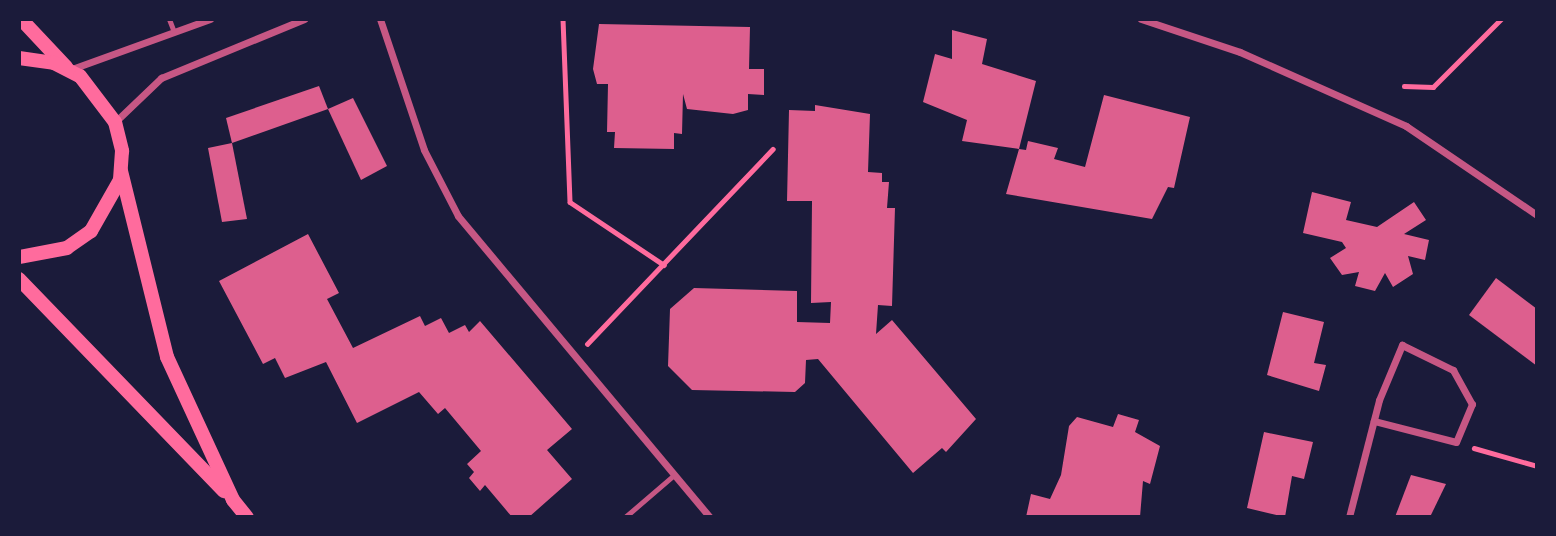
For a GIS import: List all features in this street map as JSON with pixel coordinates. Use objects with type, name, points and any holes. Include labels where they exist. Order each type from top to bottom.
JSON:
[{"type":"main road","points":[[21,19],[69,71],[101,96],[115,122],[121,171],[167,358],[233,500]]},
{"type":"main road","points":[[19,58],[69,71]]},
{"type":"main road","points":[[19,257],[67,248],[91,231],[109,208],[121,171]]},
{"type":"main road","points":[[19,279],[247,517]]},
{"type":"street","points":[[69,71],[210,19]]},
{"type":"street","points":[[115,122],[161,78],[304,19]]},
{"type":"street","points":[[380,19],[424,150],[458,216],[573,358],[710,517]]},
{"type":"street","points":[[1141,19],[1240,52],[1406,126],[1537,215]]},
{"type":"street","points":[[1349,517],[1374,421],[1402,345],[1453,370],[1472,404],[1456,442],[1374,421]]},
{"type":"lane","points":[[169,19],[174,32]]},
{"type":"lane","points":[[625,517],[674,475]]},
{"type":"path","points":[[74,19],[90,19]]},
{"type":"path","points":[[563,19],[570,202],[664,265]]},
{"type":"path","points":[[1404,86],[1433,88],[1501,19]]},
{"type":"path","points":[[573,358],[773,149]]},
{"type":"path","points":[[1456,442],[1537,466]]},
{"type":"building","points":[[599,24],[750,27],[749,69],[764,69],[764,95],[748,94],[748,110],[733,114],[687,109],[683,94],[682,134],[674,133],[674,149],[614,148],[615,132],[607,132],[608,84],[597,84],[593,69]]},
{"type":"building","points":[[952,30],[987,39],[982,64],[1036,81],[1019,149],[962,141],[967,120],[923,102],[935,54],[952,59]]},
{"type":"building","points":[[319,86],[328,109],[232,143],[226,118]]},
{"type":"building","points":[[1104,95],[1190,117],[1174,188],[1168,187],[1152,219],[1006,194],[1019,149],[1026,150],[1028,141],[1058,148],[1054,159],[1085,167]]},
{"type":"building","points":[[353,98],[387,166],[361,180],[328,109]]},
{"type":"building","points":[[815,105],[870,114],[868,172],[882,173],[882,182],[889,182],[887,208],[895,208],[892,306],[878,305],[876,334],[892,320],[976,419],[946,452],[942,448],[913,473],[818,359],[806,360],[805,383],[795,392],[692,390],[668,366],[670,309],[694,288],[797,291],[797,322],[830,323],[831,302],[811,303],[812,201],[787,201],[789,110],[815,111]]},
{"type":"building","points":[[232,143],[247,219],[222,222],[208,148]]},
{"type":"building","points":[[1312,192],[1351,202],[1346,220],[1377,227],[1414,202],[1426,220],[1404,234],[1429,240],[1425,260],[1408,256],[1413,274],[1393,287],[1385,273],[1375,291],[1355,286],[1359,272],[1342,275],[1330,258],[1346,248],[1342,242],[1303,233]]},
{"type":"building","points":[[308,234],[339,293],[327,299],[353,348],[420,316],[425,326],[441,318],[449,333],[465,325],[469,332],[480,321],[572,429],[547,450],[572,479],[529,517],[512,517],[485,485],[480,491],[469,478],[474,472],[467,464],[481,451],[445,408],[438,414],[419,392],[357,423],[326,362],[285,378],[275,358],[263,364],[219,281]]},
{"type":"building","points":[[1496,278],[1537,309],[1537,366],[1469,315]]},
{"type":"building","points":[[1283,312],[1324,322],[1314,363],[1326,365],[1319,391],[1267,375]]},
{"type":"building","points":[[1118,414],[1139,420],[1135,432],[1160,446],[1150,484],[1143,481],[1140,517],[1026,517],[1031,494],[1050,499],[1061,475],[1069,426],[1077,417],[1113,427]]},
{"type":"building","points":[[1264,432],[1313,442],[1304,479],[1292,476],[1285,517],[1247,508]]},
{"type":"building","points":[[1411,475],[1446,484],[1430,517],[1395,517]]}]
